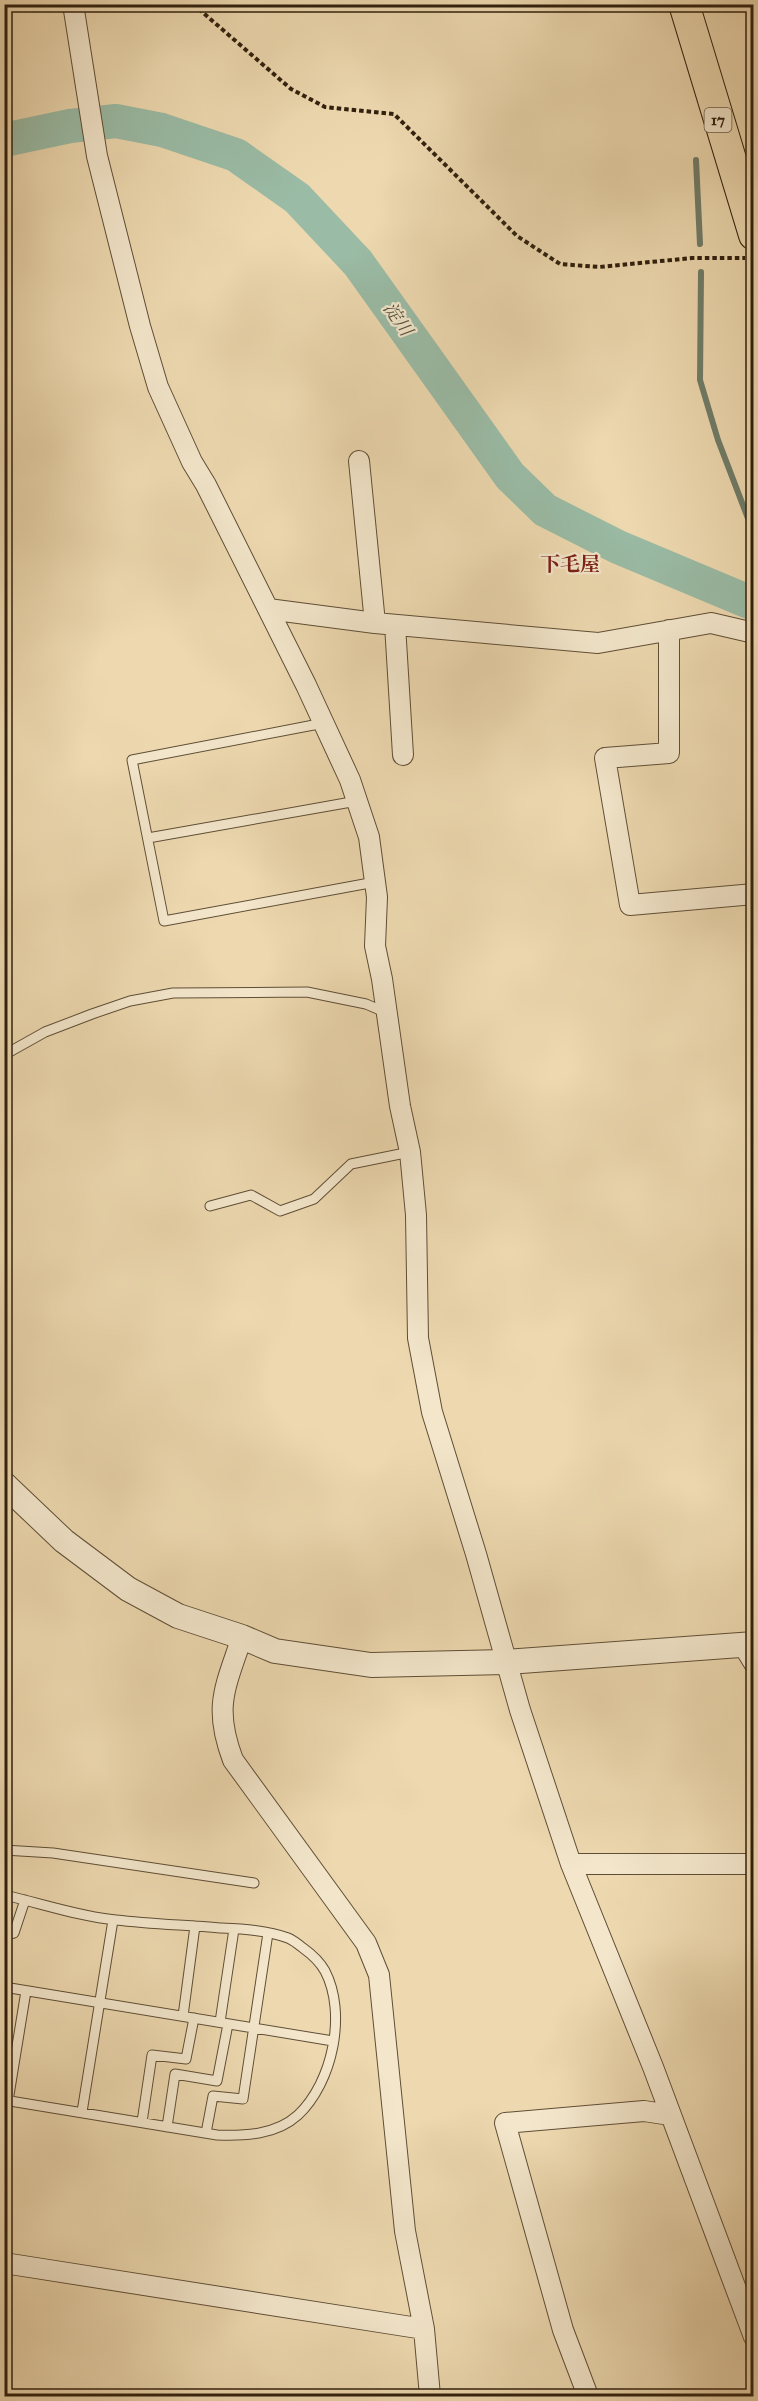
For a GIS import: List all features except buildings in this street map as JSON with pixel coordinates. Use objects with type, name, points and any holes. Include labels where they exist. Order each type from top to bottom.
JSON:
[{"type":"main road","name":"17","points":[[684,4],[753,235]]},
{"type":"street","points":[[73,4],[97,156],[158,387],[192,462],[206,485],[324,723],[350,780],[369,837],[377,897],[375,946],[400,1106],[410,1152],[416,1215],[418,1338],[432,1412],[476,1554],[506,1662],[571,1864],[599,1930],[753,2337]]},
{"type":"street","points":[[359,461],[403,755]]},
{"type":"street","points":[[268,609],[385,624],[598,644],[711,623],[753,633]]},
{"type":"street","points":[[669,630],[669,753],[605,758],[630,905],[753,894]]},
{"type":"street","points":[[4,1484],[64,1541],[128,1589],[178,1616],[242,1637],[274,1651],[371,1665],[506,1662],[750,1651]]},
{"type":"street","points":[[242,1637],[221,1707],[224,1736],[233,1760],[366,1943],[379,1975],[405,2231],[424,2329],[430,2397]]},
{"type":"street","points":[[571,1864],[753,1864]]},
{"type":"street","points":[[588,2397],[563,2330],[505,2123],[644,2110],[670,2115]]},
{"type":"street","points":[[4,2263],[424,2329]]},
{"type":"lane","points":[[324,723],[132,760],[164,921],[375,882]]},
{"type":"lane","points":[[148,838],[357,801]]},
{"type":"lane","points":[[4,1055],[45,1032],[92,1014],[130,1001],[173,993],[307,992],[366,1004],[387,1013]]},
{"type":"lane","points":[[210,1206],[251,1195],[280,1211],[314,1198],[351,1164],[410,1152]]},
{"type":"lane","points":[[4,1850],[53,1853],[254,1883]]},
{"type":"lane","points":[[4,1895],[113,1920],[234,1929],[290,1938],[310,1953],[324,1970],[335,2011],[333,2041],[326,2069],[313,2097],[297,2116],[272,2130],[248,2136],[167,2127],[6,2100],[26,1991]]},
{"type":"lane","points":[[4,1935],[14,1932],[25,1900]]},
{"type":"lane","points":[[82,2112],[113,1920]]},
{"type":"lane","points":[[183,2016],[195,1926]]},
{"type":"lane","points":[[167,2127],[175,2074],[217,2081],[234,1929]]},
{"type":"lane","points":[[206,2133],[213,2096],[243,2099],[268,1933]]},
{"type":"lane","points":[[4,1987],[333,2041]]},
{"type":"lane","points":[[142,2122],[152,2055],[186,2058],[194,2018]]},
{"type":"path","points":[[193,4],[291,89],[325,107],[394,114],[517,236],[560,264],[599,267],[692,258],[753,258]]},
{"type":"waterway","name":"淀川","points":[[4,140],[70,126],[116,121],[162,130],[236,155],[297,198],[358,263],[510,476],[545,510],[618,547],[754,604]]},
{"type":"waterway","points":[[696,160],[700,244]]},
{"type":"waterway","points":[[701,272],[700,380],[718,440],[754,534]]},
{"type":"district","name":"下毛屋","points":[[570,564]]}]
